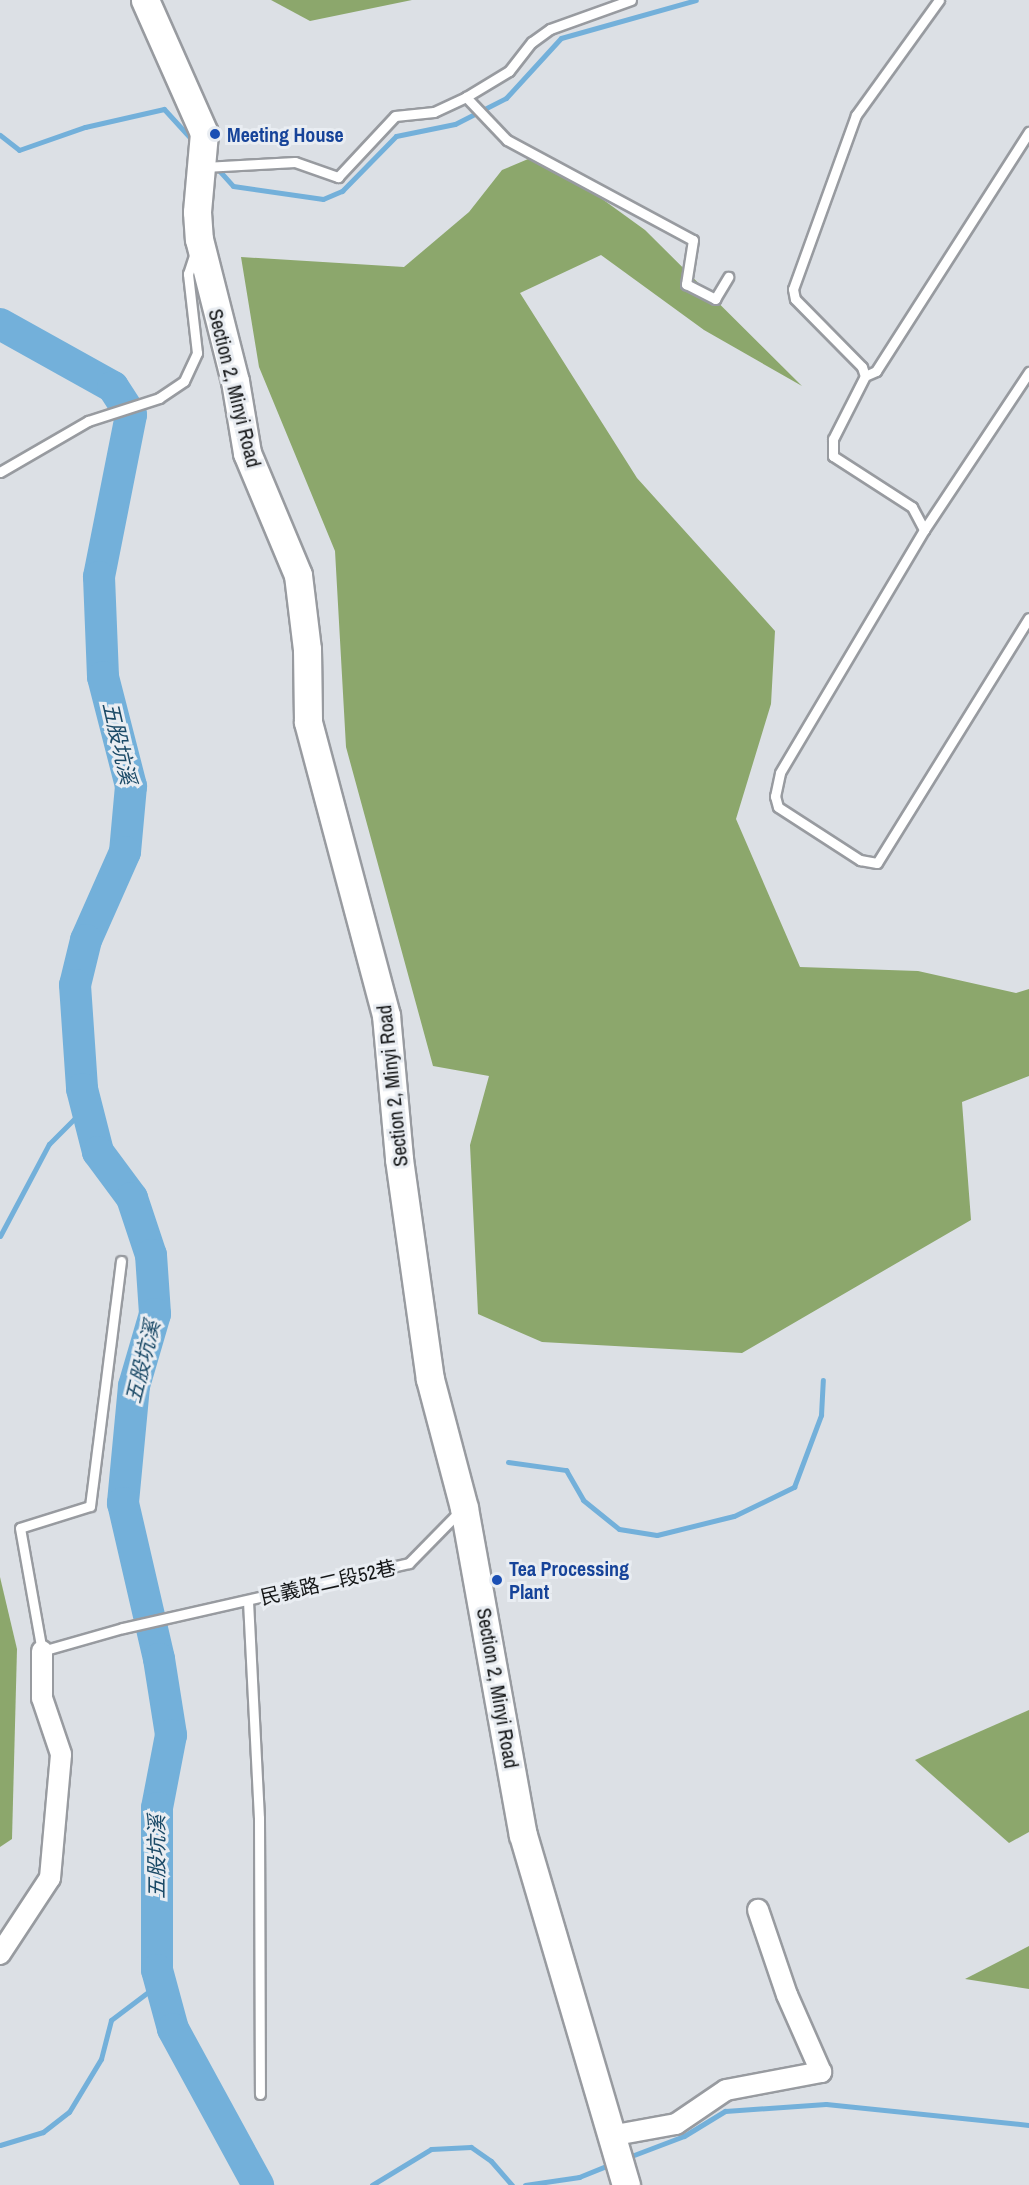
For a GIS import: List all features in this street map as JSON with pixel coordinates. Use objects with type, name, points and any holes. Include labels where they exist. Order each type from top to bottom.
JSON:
[{"type":"main road","name":"Section 2, Minyi Road","points":[[145,0],[201,123],[199,238],[235,381],[247,453],[298,575],[307,649],[308,722],[386,1015],[399,1159],[430,1379],[464,1508],[523,1835],[618,2161]]},
{"type":"street","points":[[0,1953],[50,1878],[61,1754],[42,1698],[42,1651]]},
{"type":"street","points":[[618,2161],[726,2090],[821,2072],[786,1995],[758,1910]]},
{"type":"lane","points":[[202,161],[296,162],[338,177],[395,116],[434,112],[466,97],[509,71],[532,42],[550,29],[631,0]]},
{"type":"lane","points":[[924,530],[912,507],[833,456],[833,440],[864,376],[862,367],[795,299],[793,289],[856,115],[939,0]]},
{"type":"lane","points":[[466,97],[507,140],[693,240],[686,284],[715,299],[728,277]]},
{"type":"lane","points":[[864,376],[876,371],[1029,132]]},
{"type":"lane","points":[[0,472],[88,421],[159,398],[184,381],[197,353],[188,274],[199,238]]},
{"type":"lane","points":[[1029,372],[924,530],[780,773],[775,796],[778,807],[860,860],[876,863],[1029,618]]},
{"type":"lane","points":[[42,1651],[20,1528],[90,1506],[121,1261]]},
{"type":"lane","name":"民義路二段52巷","points":[[42,1651],[123,1628],[206,1611],[409,1563],[464,1508]]},
{"type":"lane","points":[[248,1601],[259,1818],[260,2094]]},
{"type":"green space","points":[[271,0],[412,0],[310,21]]},
{"type":"green space","points":[[540,154],[645,230],[802,386],[704,330],[601,255],[520,293],[637,478],[775,631],[771,704],[736,819],[800,967],[918,971],[1016,993],[1029,989],[1029,1076],[962,1102],[971,1220],[742,1353],[542,1342],[478,1314],[470,1145],[489,1076],[433,1066],[346,747],[335,551],[259,367],[241,257],[404,267],[469,212],[502,170]]},
{"type":"green space","points":[[0,1577],[17,1649],[12,1839],[0,1847]]},
{"type":"green space","points":[[1029,1710],[1029,1832],[1009,1843],[915,1760]]},
{"type":"green space","points":[[1029,1946],[1029,1989],[965,1979]]},
{"type":"waterway","points":[[216,167],[233,186],[323,199],[342,191],[396,136],[455,124],[506,98],[561,38],[696,0]]},
{"type":"waterway","points":[[0,135],[19,150],[85,127],[164,109],[194,142]]},
{"type":"waterway","name":"五股坑溪","points":[[0,324],[113,387],[131,415],[99,577],[103,677],[131,786],[125,852],[86,940],[75,985],[82,1089],[98,1152],[132,1198],[151,1255],[155,1314],[134,1386],[123,1503],[159,1659],[171,1735],[157,1808],[157,1970],[173,2029],[258,2185]]},
{"type":"waterway","points":[[0,1236],[49,1144],[87,1106]]},
{"type":"waterway","points":[[508,1462],[566,1470],[583,1500],[619,1529],[657,1535],[734,1516],[794,1487],[821,1415],[823,1380]]},
{"type":"waterway","points":[[0,2145],[43,2132],[69,2112],[101,2059],[111,2020],[160,1983]]},
{"type":"waterway","points":[[626,2158],[684,2136],[725,2111],[826,2104],[1029,2125]]},
{"type":"waterway","points":[[372,2185],[431,2149],[471,2147],[491,2161],[512,2185]]},
{"type":"waterway","points":[[525,2185],[579,2177],[612,2164]]},
{"type":"place","name":"Meeting House","points":[[215,134]]},
{"type":"place","name":"Tea Processing Plant","points":[[497,1580]]}]
